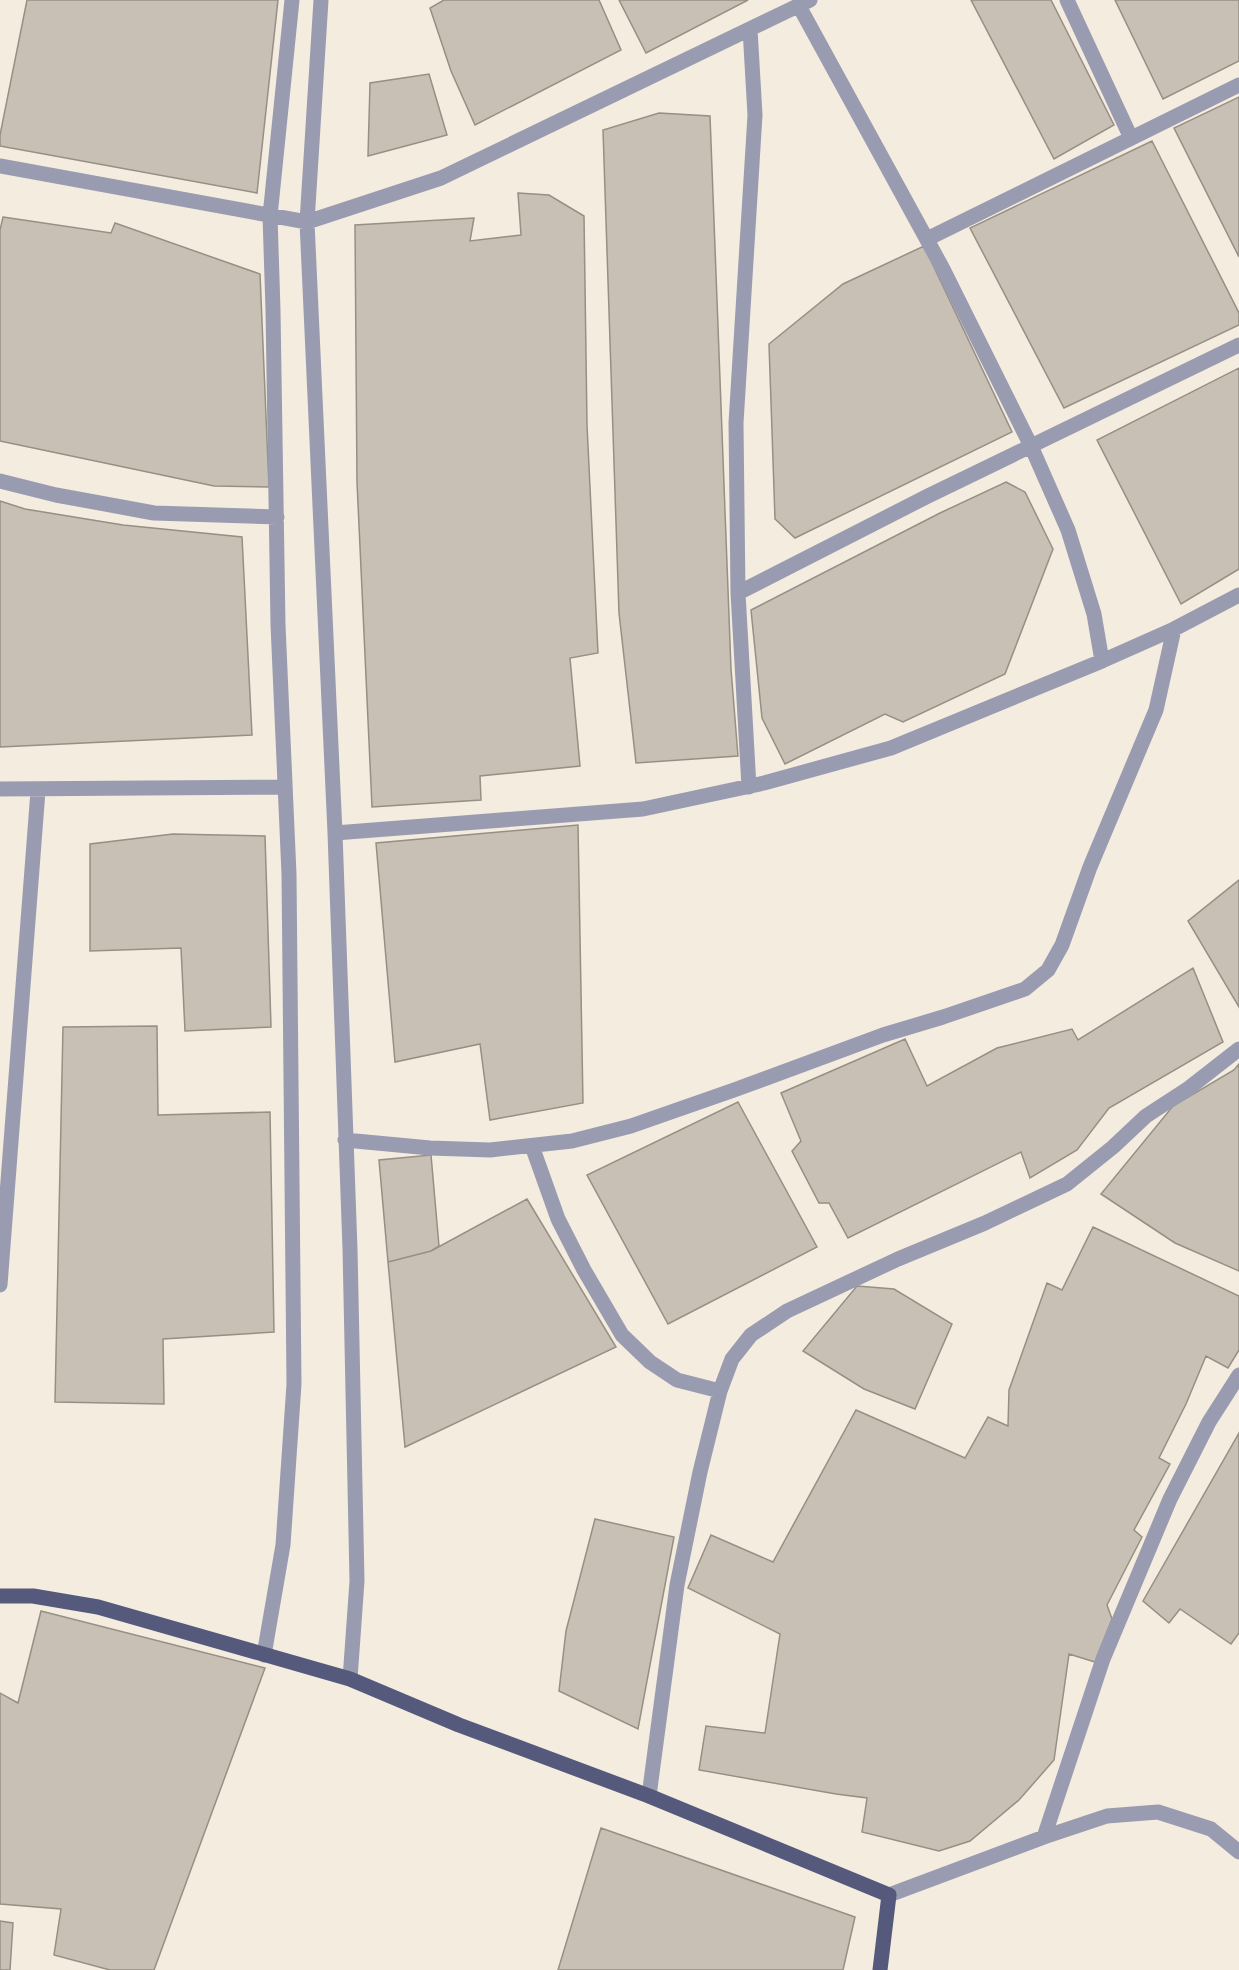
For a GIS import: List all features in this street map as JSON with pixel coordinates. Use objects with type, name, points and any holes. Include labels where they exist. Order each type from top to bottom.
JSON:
[{"type":"main road","points":[[0,1596],[33,1596],[98,1607],[350,1678],[459,1725],[649,1796],[889,1895],[880,1970]]},
{"type":"street","points":[[264,1655],[282,1545],[294,1384],[289,874],[284,787],[270,216],[292,0]]},
{"type":"street","points":[[321,0],[307,222],[335,833],[345,1140],[357,1581],[350,1678]]},
{"type":"street","points":[[1067,0],[1131,138]]},
{"type":"street","points":[[0,166],[307,222],[441,178],[804,3],[927,239],[1031,446],[1068,530],[1094,614],[1102,661]]},
{"type":"street","points":[[749,787],[738,593],[736,423],[755,115],[750,29]]},
{"type":"street","points":[[927,239],[1239,85]]},
{"type":"street","points":[[738,593],[928,496],[1239,345]]},
{"type":"street","points":[[0,481],[56,495],[154,513],[277,517]]},
{"type":"street","points":[[335,833],[643,809],[749,787],[891,748],[1102,661],[1174,629],[1239,595]]},
{"type":"street","points":[[345,1140],[430,1148],[490,1150],[572,1141],[631,1126],[884,1035],[1025,989],[1048,970],[1062,945],[1090,867],[1155,710],[1174,629]]},
{"type":"street","points":[[0,789],[284,787]]},
{"type":"street","points":[[0,1285],[38,790]]},
{"type":"street","points":[[649,1796],[677,1585],[700,1472],[720,1391],[732,1359],[751,1335],[787,1311],[1067,1184],[1113,1147],[1146,1116],[1189,1088],[1239,1049]]},
{"type":"street","points":[[532,1146],[558,1219],[584,1270],[622,1335],[650,1362],[677,1380],[720,1391]]},
{"type":"street","points":[[1044,1837],[1103,1659],[1170,1499],[1209,1422],[1239,1375]]},
{"type":"street","points":[[889,1895],[1107,1816],[1158,1812],[1211,1829],[1239,1852]]},
{"type":"building","points":[[27,0],[278,0],[257,193],[0,146],[0,135]]},
{"type":"building","points":[[444,0],[599,0],[621,50],[475,125],[451,71],[430,8]]},
{"type":"building","points":[[619,0],[748,0],[646,53]]},
{"type":"building","points":[[971,0],[1051,0],[1114,125],[1054,159]]},
{"type":"building","points":[[1115,0],[1239,0],[1239,61],[1163,99]]},
{"type":"building","points":[[429,74],[447,135],[368,156],[370,83]]},
{"type":"building","points":[[1239,97],[1239,257],[1174,128]]},
{"type":"building","points":[[659,113],[710,116],[731,669],[738,756],[636,763],[619,613],[603,130]]},
{"type":"building","points":[[1152,141],[1239,313],[1239,325],[1064,408],[970,228]]},
{"type":"building","points":[[518,193],[549,195],[584,216],[587,425],[598,653],[570,658],[580,766],[480,776],[481,800],[372,807],[357,482],[355,225],[474,218],[470,241],[521,235]]},
{"type":"building","points":[[3,217],[111,233],[115,223],[260,274],[269,487],[214,486],[0,441],[0,230]]},
{"type":"building","points":[[924,246],[1012,432],[795,538],[775,519],[769,344],[843,284]]},
{"type":"building","points":[[1239,368],[1239,569],[1181,604],[1097,440]]},
{"type":"building","points":[[1006,482],[1025,492],[1053,549],[1005,674],[903,722],[885,714],[785,764],[762,718],[751,610],[940,513]]},
{"type":"building","points":[[0,501],[25,509],[123,525],[242,537],[252,735],[0,747]]},
{"type":"building","points":[[578,825],[583,1103],[490,1120],[480,1044],[395,1062],[376,843]]},
{"type":"building","points":[[173,834],[265,836],[271,1027],[185,1031],[181,948],[90,951],[90,844]]},
{"type":"building","points":[[1239,880],[1239,1007],[1188,921]]},
{"type":"building","points":[[1193,968],[1223,1042],[1109,1108],[1077,1150],[1030,1178],[1021,1152],[848,1238],[829,1203],[819,1203],[792,1151],[801,1141],[781,1093],[905,1039],[927,1086],[997,1048],[1072,1029],[1078,1040]]},
{"type":"building","points":[[157,1026],[158,1115],[270,1112],[274,1332],[163,1339],[164,1404],[55,1402],[63,1027]]},
{"type":"building","points":[[1239,1064],[1239,1271],[1175,1243],[1101,1194],[1173,1106],[1234,1070]]},
{"type":"building","points":[[738,1102],[817,1247],[668,1324],[587,1175]]},
{"type":"building","points":[[431,1155],[439,1246],[431,1251],[388,1262],[379,1160]]},
{"type":"building","points":[[527,1199],[616,1347],[405,1447],[388,1262],[431,1251]]},
{"type":"building","points":[[1093,1227],[1239,1296],[1239,1350],[1228,1368],[1206,1356],[1186,1404],[1159,1458],[1170,1464],[1134,1530],[1142,1537],[1107,1605],[1112,1619],[1095,1662],[1069,1654],[1054,1760],[1019,1800],[970,1841],[939,1851],[862,1832],[867,1798],[699,1770],[706,1726],[765,1733],[780,1634],[688,1588],[711,1535],[773,1562],[856,1410],[965,1458],[988,1417],[1008,1426],[1009,1390],[1047,1283],[1062,1290]]},
{"type":"building","points":[[857,1286],[894,1289],[952,1324],[915,1409],[864,1389],[803,1351]]},
{"type":"building","points":[[1239,1433],[1239,1633],[1231,1644],[1180,1609],[1169,1623],[1143,1601]]},
{"type":"building","points":[[595,1519],[674,1537],[638,1729],[559,1691],[566,1631]]},
{"type":"building","points":[[41,1611],[265,1668],[154,1970],[110,1970],[54,1955],[61,1909],[0,1904],[0,1693],[18,1703]]},
{"type":"building","points":[[601,1828],[855,1917],[843,1970],[558,1970]]},
{"type":"building","points":[[0,1921],[13,1923],[10,1970],[0,1970]]}]
